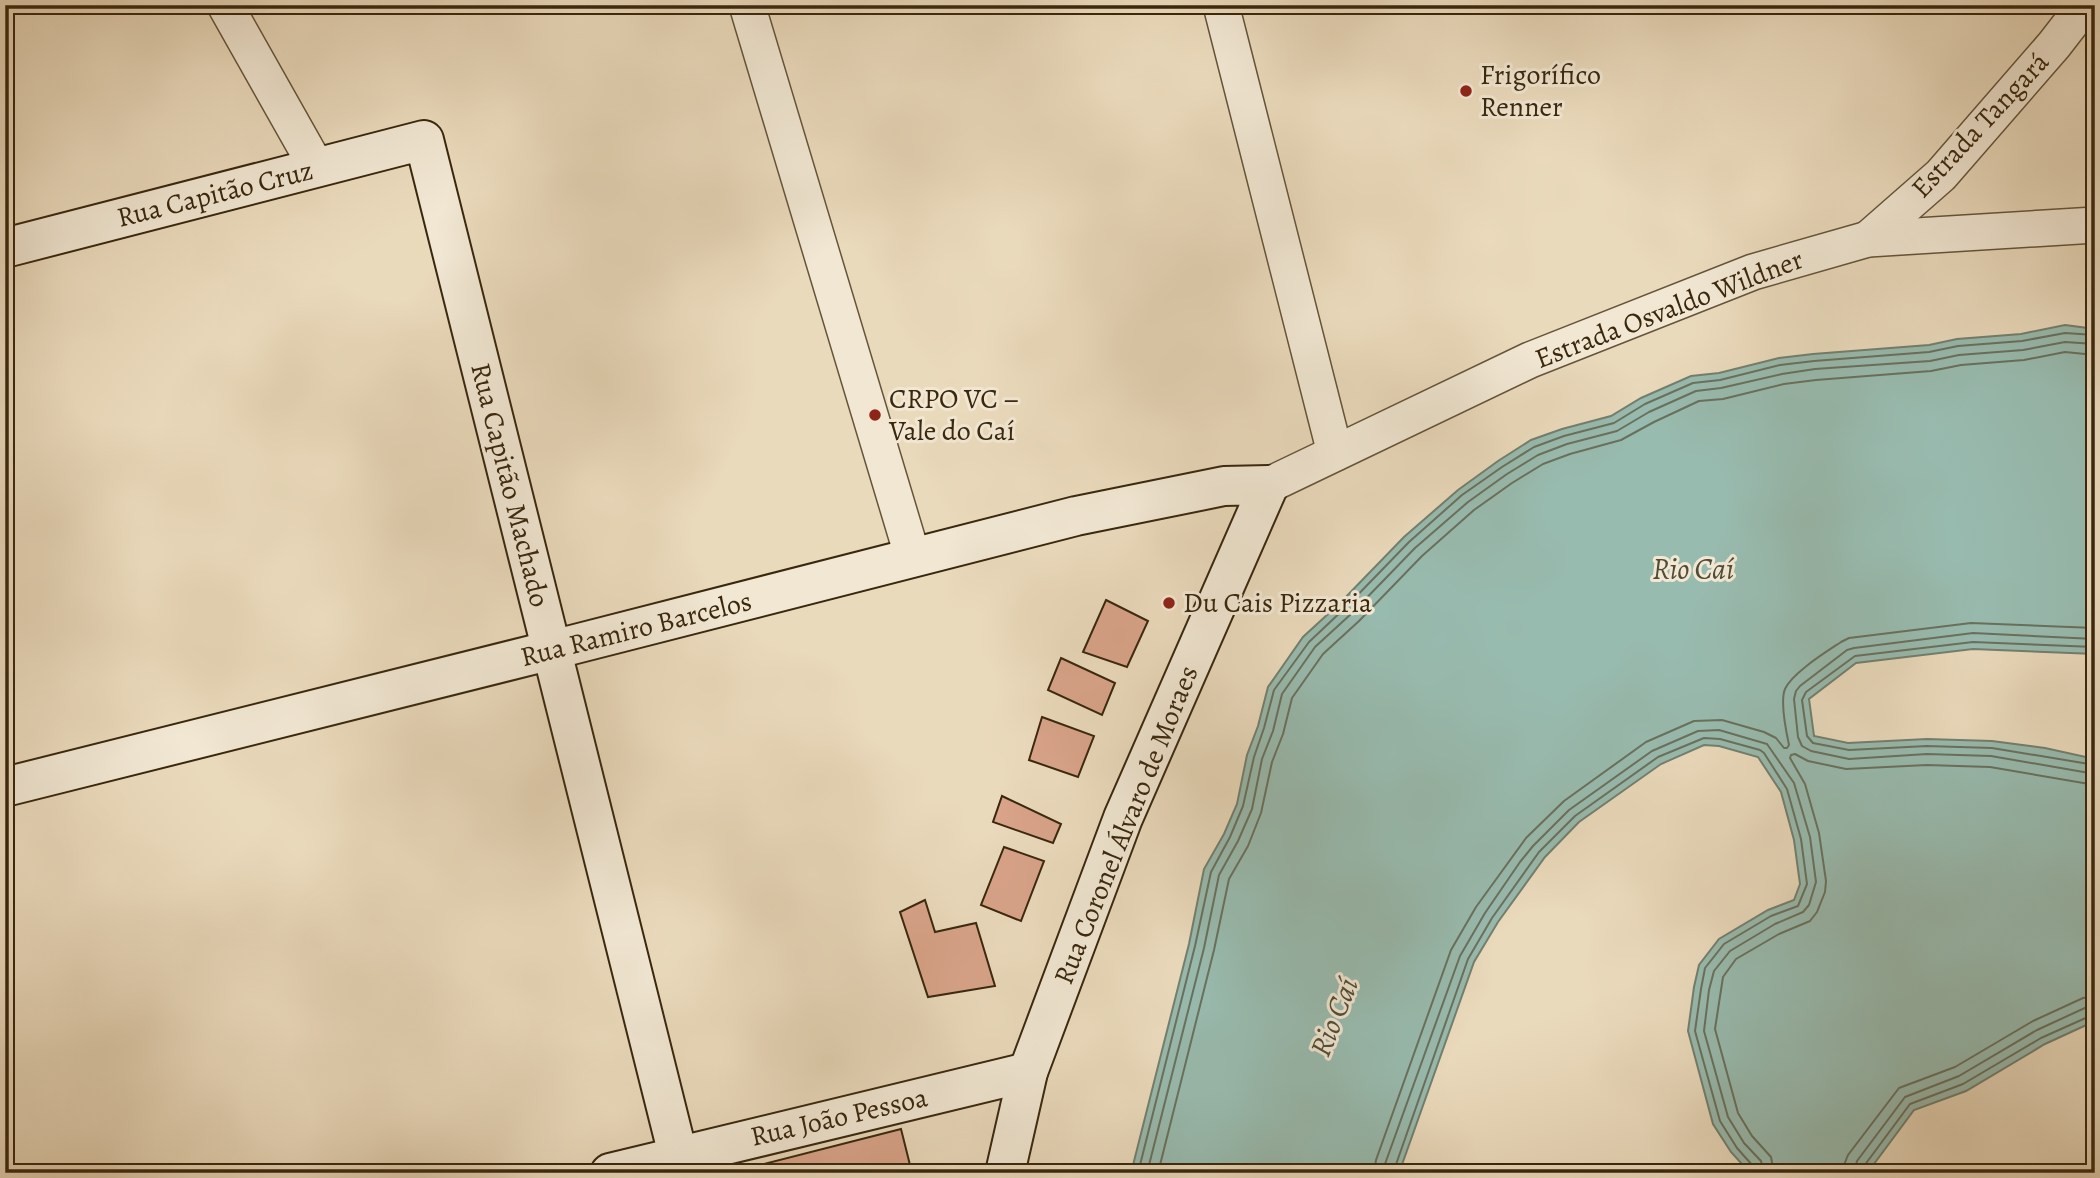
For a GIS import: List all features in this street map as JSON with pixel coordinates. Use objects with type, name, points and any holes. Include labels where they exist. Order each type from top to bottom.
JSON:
[{"type":"street","points":[[225,5],[317,168]]},
{"type":"street","points":[[747,5],[913,558]]},
{"type":"street","points":[[1221,5],[1335,453]]},
{"type":"street","name":"Estrada Tangará","points":[[1867,239],[1941,175],[2054,45],[2085,5]]},
{"type":"street","name":"Rua Capitão Cruz","points":[[5,248],[424,140]]},
{"type":"street","name":"Rua Capitão Machado","points":[[424,140],[678,1155]]},
{"type":"street","name":"Estrada Osvaldo Wildner","points":[[1269,485],[1530,360],[1753,272],[1867,239],[2095,225]]},
{"type":"street","name":"Rua Ramiro Barcelos","points":[[5,787],[1103,511],[1224,486],[1269,485]]},
{"type":"street","name":"Rua Coronel Álvaro de Moraes","points":[[1005,1173],[1028,1072],[1124,818],[1269,485]]},
{"type":"street","name":"Rua João Pessoa","points":[[610,1173],[1028,1072]]},
{"type":"water","name":"Rio Caí","points":[[2065,325],[2095,329],[2095,654],[1973,649],[1856,663],[1809,699],[1814,736],[1848,743],[1927,739],[1992,741],[2045,748],[2095,759],[2095,1021],[2045,1044],[1966,1091],[1914,1110],[1868,1172],[1750,1173],[1731,1152],[1713,1124],[1688,1031],[1694,987],[1699,965],[1719,939],[1768,910],[1794,900],[1800,884],[1794,840],[1781,792],[1758,757],[1719,746],[1704,745],[1661,764],[1579,822],[1545,857],[1498,922],[1474,962],[1399,1173],[1131,1173],[1189,944],[1204,869],[1237,804],[1247,755],[1268,687],[1303,637],[1404,537],[1458,490],[1531,440],[1611,416],[1641,398],[1691,376],[1719,373],[1779,358],[1929,345],[1957,339],[2021,334]]},
{"type":"building","points":[[1106,600],[1148,621],[1127,667],[1083,652]]},
{"type":"building","points":[[1061,658],[1115,683],[1102,715],[1048,690]]},
{"type":"building","points":[[1042,717],[1094,736],[1078,777],[1029,760]]},
{"type":"building","points":[[1002,796],[1061,824],[1053,843],[993,822]]},
{"type":"building","points":[[1004,847],[1044,861],[1021,921],[981,905]]},
{"type":"building","points":[[925,900],[935,932],[976,923],[995,986],[928,997],[900,912]]},
{"type":"building","points":[[901,1129],[912,1173],[729,1173]]},
{"type":"place","name":"Frigorífico Renner","points":[[1466,91]]},
{"type":"place","name":"CRPO VC – Vale do Caí","points":[[875,415]]},
{"type":"place","name":"Du Cais Pizzaria","points":[[1169,603]]}]
